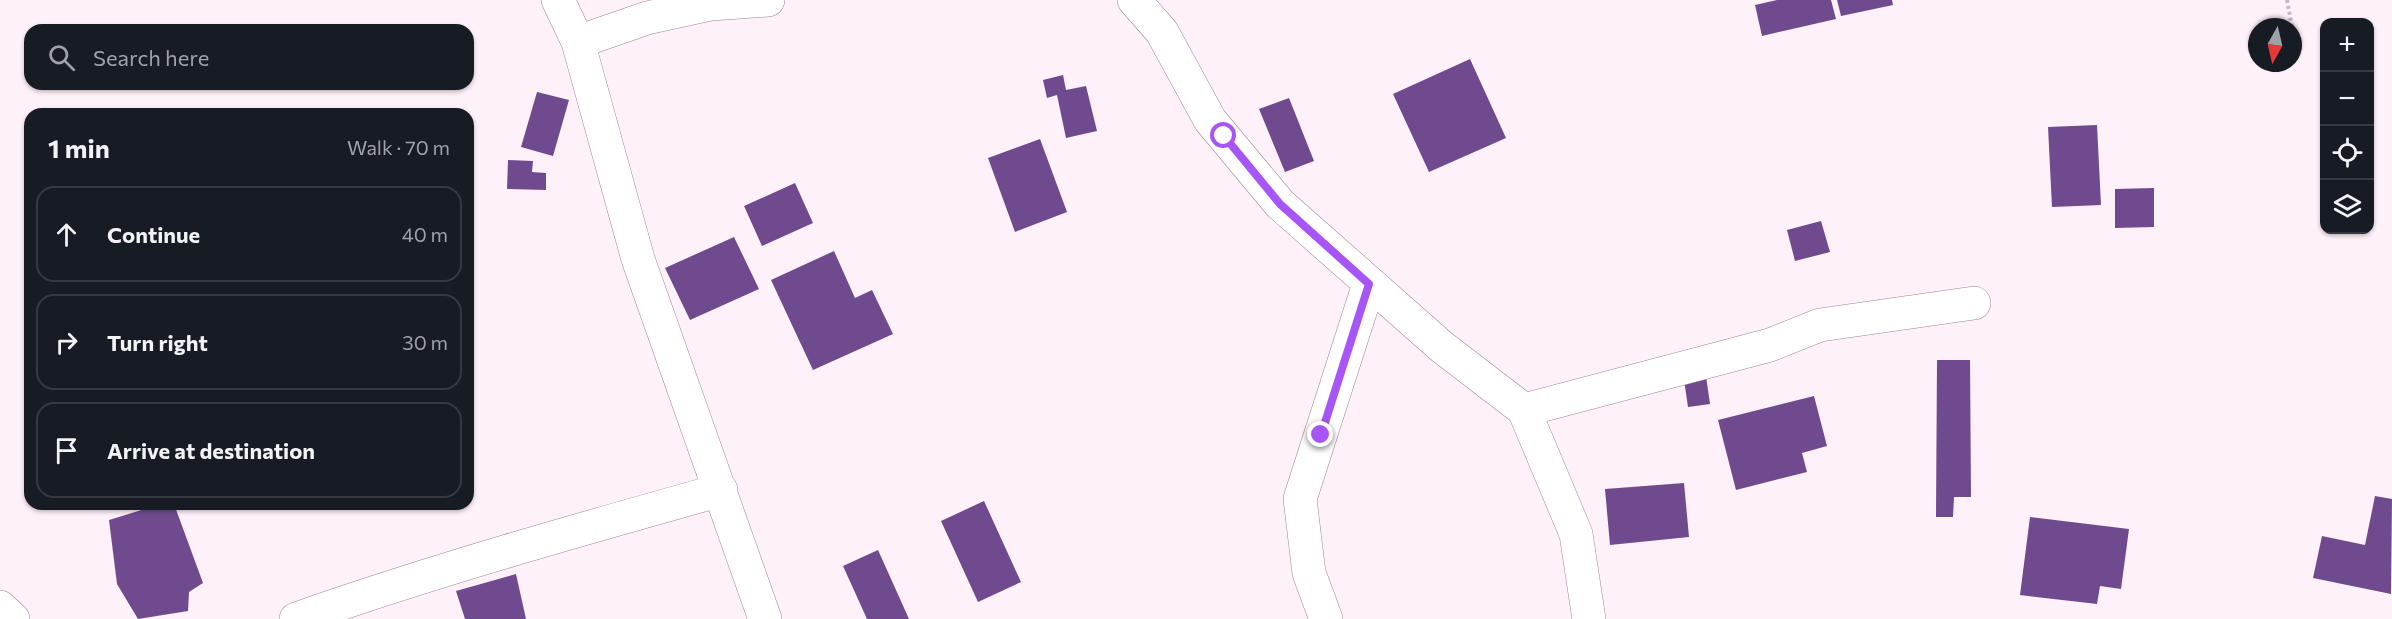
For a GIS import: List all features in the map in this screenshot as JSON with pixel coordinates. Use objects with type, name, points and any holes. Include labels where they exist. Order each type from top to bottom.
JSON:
[{"type":"street","points":[[558,0],[578,42],[638,259],[765,619]]},
{"type":"street","points":[[578,42],[647,18],[711,4],[768,0]]},
{"type":"street","points":[[1134,0],[1162,32],[1210,120],[1280,204],[1442,347],[1524,410],[1576,534],[1589,619]]},
{"type":"street","points":[[1326,619],[1309,573],[1300,499],[1369,284]]},
{"type":"street","points":[[1524,410],[1770,345],[1820,325],[1974,303]]},
{"type":"street","points":[[296,619],[400,583],[721,490]]},
{"type":"street","points":[[0,608],[13,619]]},
{"type":"path","points":[[2287,0],[2290,18]]},
{"type":"building","points":[[1777,0],[1831,0],[1836,19],[1762,36],[1755,5]]},
{"type":"building","points":[[1837,0],[1892,0],[1893,5],[1841,16]]},
{"type":"building","points":[[1470,59],[1506,138],[1429,172],[1393,94]]},
{"type":"building","points":[[1063,75],[1066,90],[1086,86],[1097,131],[1066,138],[1057,95],[1047,98],[1043,80]]},
{"type":"building","points":[[537,92],[569,100],[553,156],[521,147]]},
{"type":"building","points":[[1289,98],[1314,161],[1285,172],[1259,109]]},
{"type":"building","points":[[2097,125],[2101,205],[2052,207],[2048,127]]},
{"type":"building","points":[[1040,139],[1067,212],[1015,232],[988,158]]},
{"type":"building","points":[[508,160],[533,161],[532,172],[546,173],[546,190],[507,189]]},
{"type":"building","points":[[795,183],[813,223],[762,246],[744,206]]},
{"type":"building","points":[[2154,188],[2154,227],[2115,228],[2115,189]]},
{"type":"building","points":[[1821,221],[1830,252],[1795,261],[1787,230]]},
{"type":"building","points":[[734,237],[759,289],[690,320],[665,268]]},
{"type":"building","points":[[834,251],[855,298],[872,290],[893,334],[813,370],[771,280]]},
{"type":"building","points":[[1937,360],[1970,360],[1971,497],[1954,497],[1953,517],[1936,517]]},
{"type":"building","points":[[1706,376],[1710,404],[1688,407],[1684,380]]},
{"type":"building","points":[[1814,396],[1827,446],[1802,453],[1807,472],[1736,490],[1718,420]]},
{"type":"building","points":[[1684,483],[1689,537],[1610,545],[1605,489]]},
{"type":"building","points":[[2375,496],[2392,499],[2391,594],[2313,578],[2322,536],[2365,545]]},
{"type":"building","points":[[984,501],[1021,582],[978,602],[941,521]]},
{"type":"building","points":[[142,510],[176,510],[203,583],[189,592],[188,611],[138,619],[117,584],[109,520]]},
{"type":"building","points":[[2030,517],[2129,529],[2121,589],[2100,586],[2097,604],[2020,595]]},
{"type":"building","points":[[878,550],[909,619],[867,619],[843,566]]},
{"type":"building","points":[[516,574],[526,619],[465,619],[456,591]]},
{"type":"route","points":[[1224,136],[1280,204],[1369,284],[1321,435]]}]
